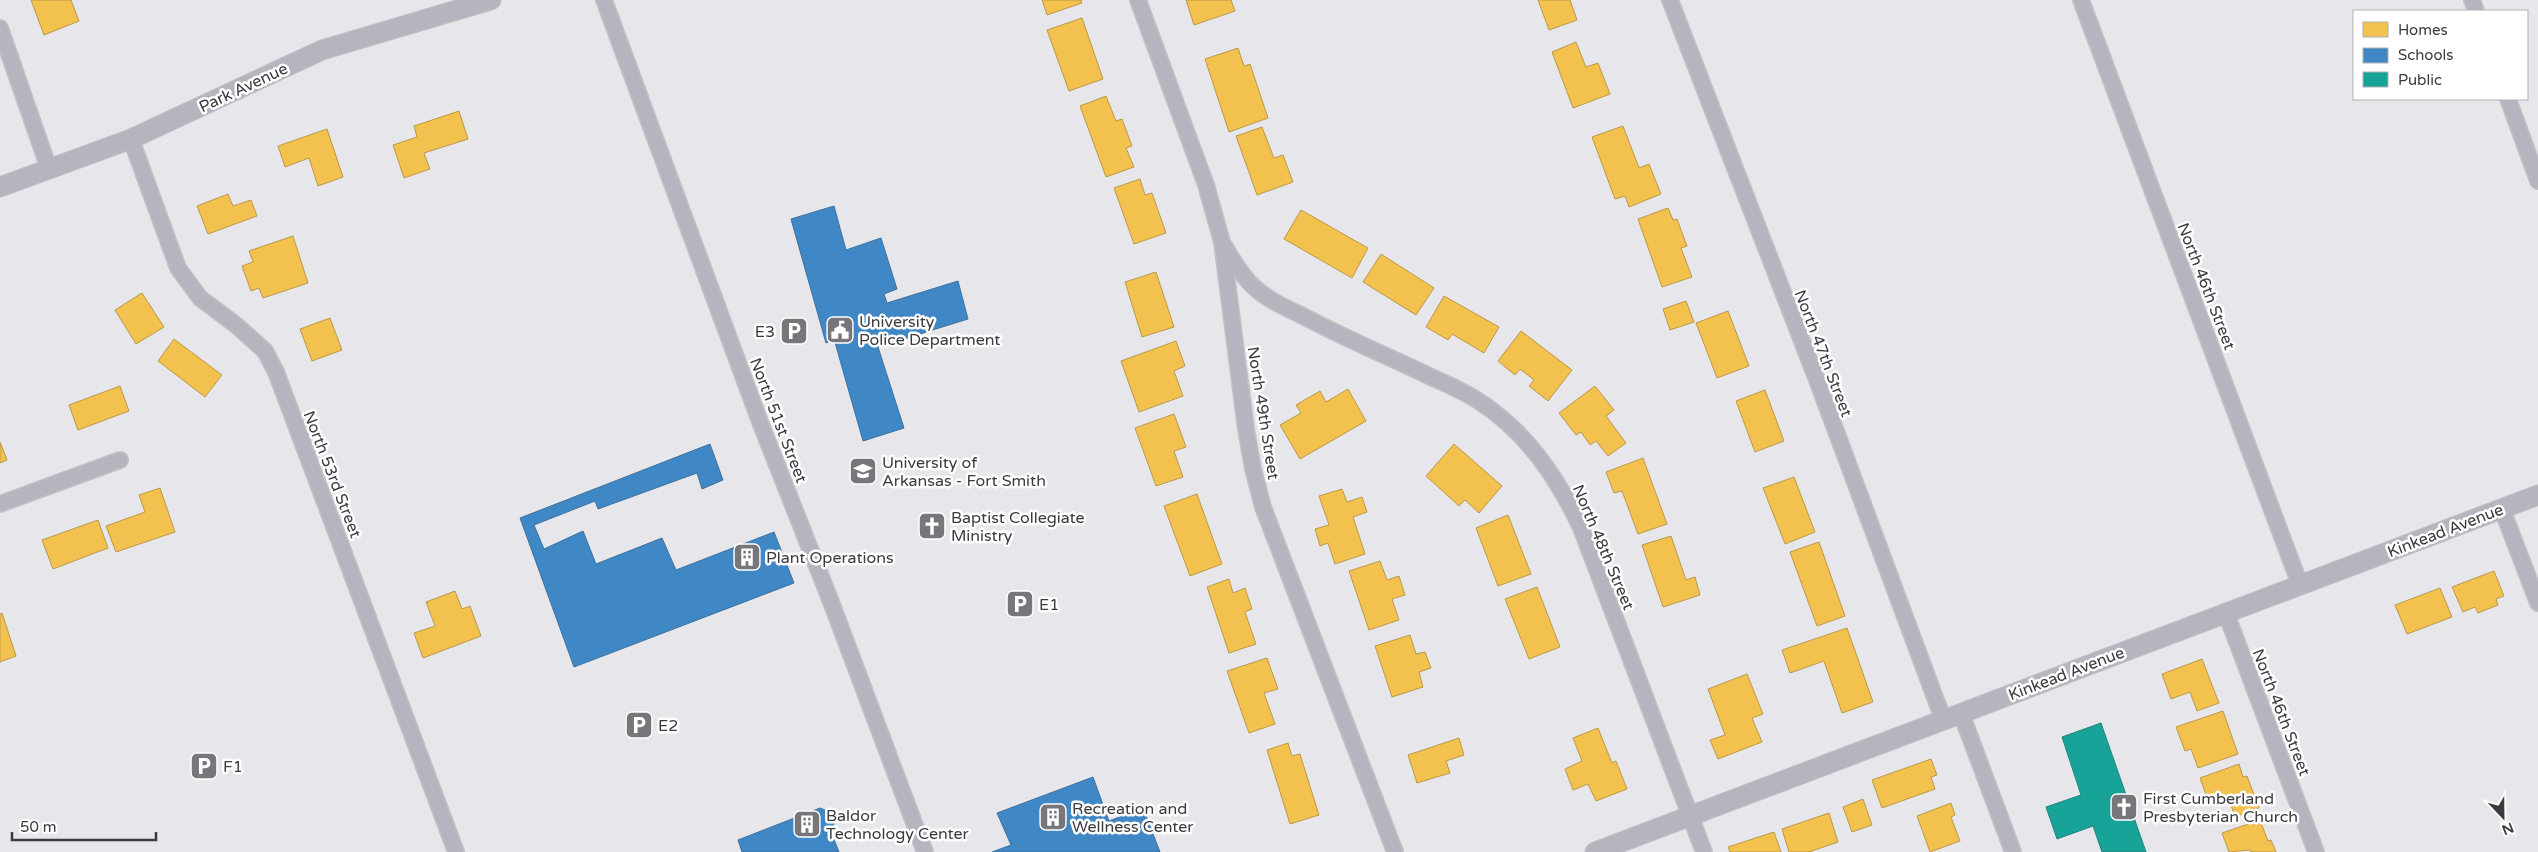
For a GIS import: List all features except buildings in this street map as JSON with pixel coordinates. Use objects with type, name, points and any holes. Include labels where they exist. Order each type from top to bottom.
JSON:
[{"type":"street","name":"Park Avenue","points":[[0,187],[131,139],[322,50],[491,0]]},
{"type":"street","name":"North 51st Street","points":[[604,0],[760,422],[833,607],[925,852]]},
{"type":"street","name":"North 49th Street","points":[[1138,0],[1206,185],[1222,242],[1246,429],[1255,478],[1263,507],[1395,852]]},
{"type":"street","name":"North 47th Street","points":[[1670,0],[1817,380],[1943,720]]},
{"type":"street","name":"North 46th Street","points":[[2081,0],[2300,585]]},
{"type":"street","points":[[0,28],[49,169]]},
{"type":"street","points":[[2508,100],[2538,181]]},
{"type":"street","name":"North 53rd Street","points":[[131,139],[178,268],[200,298],[265,351],[276,372],[456,852]]},
{"type":"street","name":"North 48th Street","points":[[1222,242],[1233,262],[1252,286],[1264,296],[1315,323],[1466,393],[1500,416],[1523,437],[1544,462],[1565,494],[1581,528],[1704,852]]},
{"type":"street","points":[[0,504],[120,460]]},
{"type":"street","name":"Kinkead Avenue","points":[[1595,852],[2538,495]]},
{"type":"street","points":[[2502,509],[2538,603]]},
{"type":"street","name":"North 46th Street","points":[[2226,613],[2316,852]]},
{"type":"street","points":[[1961,713],[2013,852]]},
{"type":"place","name":"University Police Department","points":[[840,330]]},
{"type":"place","name":"E3","points":[[794,331]]},
{"type":"place","name":"University of Arkansas - Fort Smith","points":[[863,471]]},
{"type":"place","name":"Baptist Collegiate Ministry","points":[[932,526]]},
{"type":"place","name":"Plant Operations","points":[[747,557]]},
{"type":"place","name":"E1","points":[[1020,604]]},
{"type":"place","name":"E2","points":[[639,725]]},
{"type":"place","name":"F1","points":[[204,766]]},
{"type":"place","name":"First Cumberland Presbyterian Church","points":[[2124,807]]},
{"type":"place","name":"Recreation and Wellness Center","points":[[1053,817]]},
{"type":"place","name":"Baldor Technology Center","points":[[807,824]]}]
